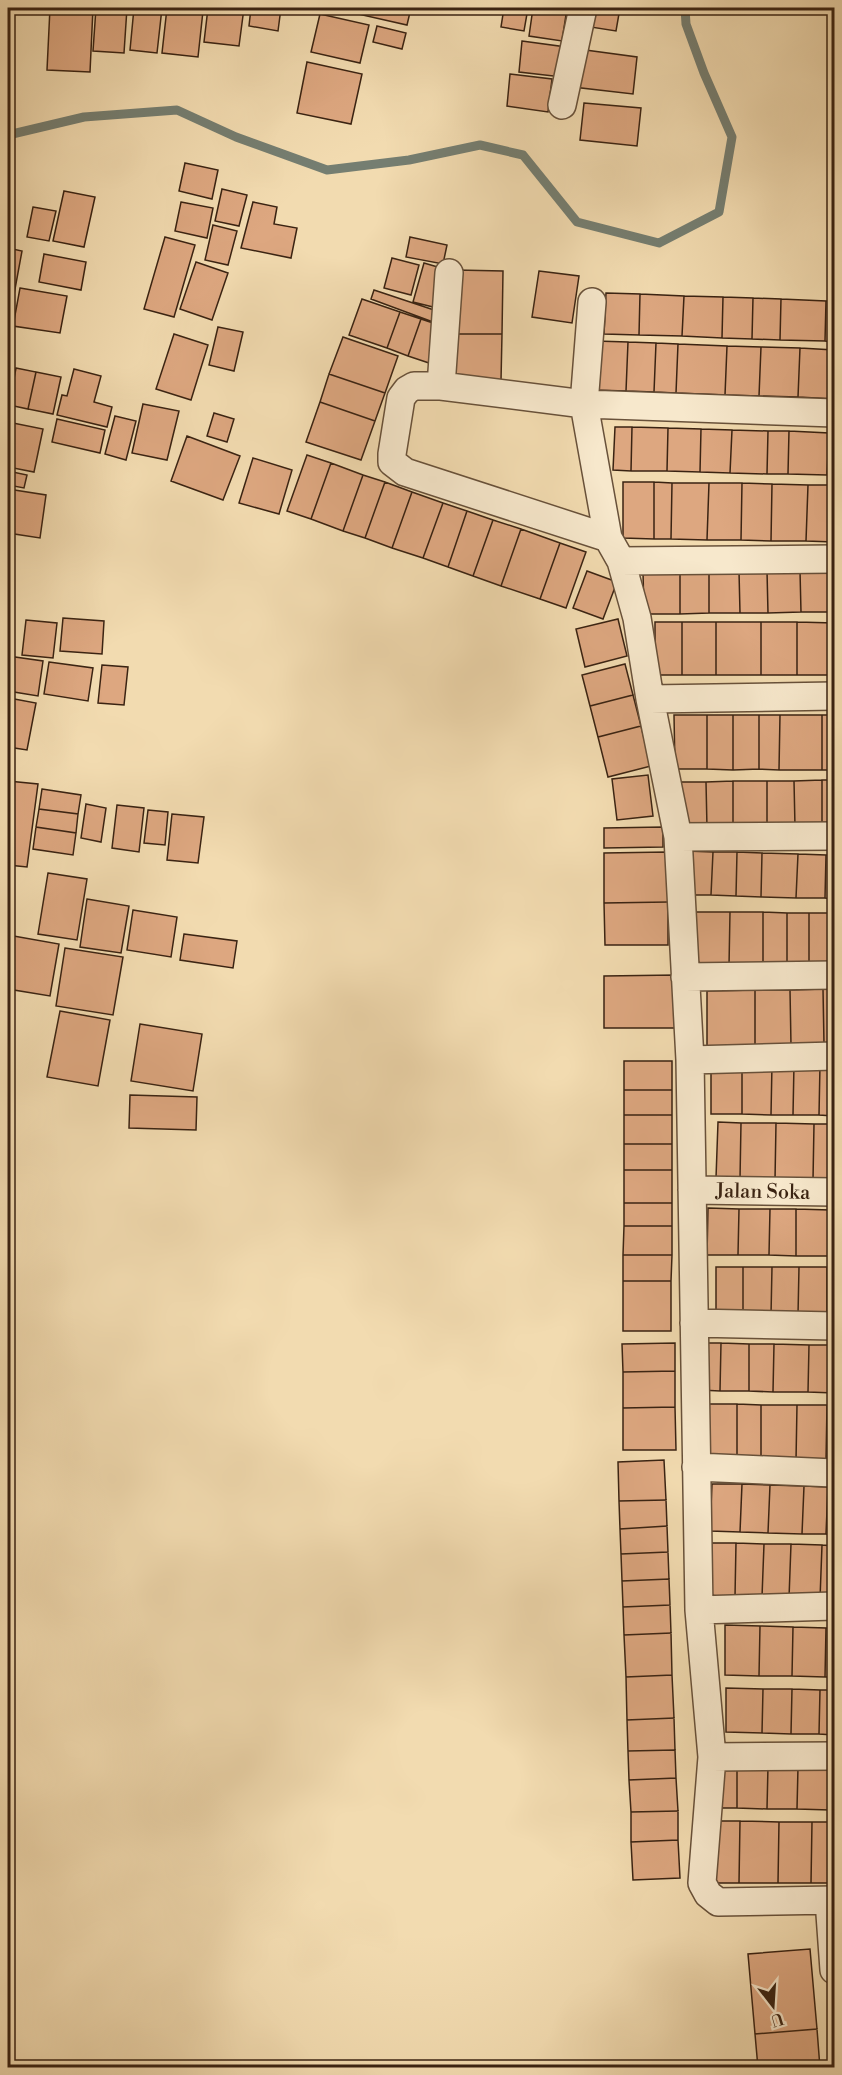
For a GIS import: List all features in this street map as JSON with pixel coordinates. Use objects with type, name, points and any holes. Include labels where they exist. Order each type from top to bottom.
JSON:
[{"type":"street","points":[[562,105],[583,8]]},
{"type":"street","points":[[441,386],[448,273]]},
{"type":"street","points":[[592,302],[584,404],[615,549],[637,618],[650,699],[678,837],[690,1060],[699,1610],[712,1757],[702,1883],[708,1894],[718,1902],[832,1900],[834,1970]]},
{"type":"street","points":[[834,413],[584,404],[441,386],[414,387],[407,390],[401,398],[392,454],[393,462],[405,472],[615,549],[834,559]]},
{"type":"street","points":[[650,699],[834,696]]},
{"type":"street","points":[[678,837],[834,836]]},
{"type":"street","points":[[685,977],[834,975]]},
{"type":"street","points":[[690,1060],[834,1056]]},
{"type":"street","name":"Jalan Soka","points":[[692,1190],[834,1192]]},
{"type":"street","points":[[694,1323],[834,1326]]},
{"type":"street","points":[[696,1467],[834,1473]]},
{"type":"street","points":[[699,1610],[834,1606]]},
{"type":"street","points":[[712,1757],[834,1756]]},
{"type":"building","points":[[50,8],[93,8],[90,72],[47,70]]},
{"type":"building","points":[[96,8],[127,8],[124,53],[93,51]]},
{"type":"building","points":[[134,8],[162,8],[157,53],[130,50]]},
{"type":"building","points":[[167,8],[203,11],[198,57],[162,53]]},
{"type":"building","points":[[208,8],[244,8],[239,46],[204,42]]},
{"type":"building","points":[[251,8],[281,8],[278,31],[249,26]]},
{"type":"building","points":[[359,8],[411,8],[407,25],[358,14]]},
{"type":"building","points":[[504,8],[528,8],[524,31],[501,27]]},
{"type":"building","points":[[533,8],[567,8],[562,41],[529,36]]},
{"type":"building","points":[[587,8],[620,8],[616,31],[584,26]]},
{"type":"building","points":[[320,14],[369,25],[360,63],[311,52]]},
{"type":"building","points":[[377,26],[406,33],[402,49],[373,42]]},
{"type":"building","points":[[522,41],[566,47],[562,77],[519,72]]},
{"type":"building","points":[[578,49],[637,57],[633,94],[573,87]]},
{"type":"building","points":[[307,62],[362,74],[351,124],[297,113]]},
{"type":"building","points":[[510,74],[552,79],[548,112],[507,106]]},
{"type":"building","points":[[584,103],[641,108],[637,146],[580,140]]},
{"type":"building","points":[[185,163],[218,170],[212,199],[179,191]]},
{"type":"building","points":[[222,189],[247,195],[239,226],[215,221]]},
{"type":"building","points":[[64,191],[95,197],[84,247],[53,241]]},
{"type":"building","points":[[181,202],[213,208],[207,238],[175,231]]},
{"type":"building","points":[[253,202],[277,207],[274,224],[297,228],[291,258],[241,248]]},
{"type":"building","points":[[33,207],[56,211],[49,241],[27,237]]},
{"type":"building","points":[[213,225],[237,231],[228,265],[205,260]]},
{"type":"building","points":[[165,237],[195,245],[174,317],[144,309]]},
{"type":"building","points":[[410,237],[447,245],[443,264],[406,257]]},
{"type":"building","points":[[8,248],[22,251],[8,327]]},
{"type":"building","points":[[44,254],[86,262],[81,290],[39,282]]},
{"type":"building","points":[[392,258],[419,265],[411,295],[384,288]]},
{"type":"building","points":[[196,262],[228,273],[212,320],[180,309]]},
{"type":"building","points":[[424,263],[448,270],[437,308],[413,302]]},
{"type":"building","points":[[456,270],[503,271],[502,334],[456,334]]},
{"type":"building","points":[[539,271],[579,276],[572,323],[532,317]]},
{"type":"building","points":[[20,288],[67,296],[60,333],[13,326]]},
{"type":"building","points":[[374,290],[437,311],[433,322],[371,299]]},
{"type":"building","points":[[606,293],[640,294],[639,335],[604,334]]},
{"type":"building","points":[[640,294],[684,296],[682,336],[639,335]]},
{"type":"building","points":[[684,296],[723,297],[722,338],[682,336]]},
{"type":"building","points":[[723,297],[753,298],[752,339],[722,338]]},
{"type":"building","points":[[753,298],[781,299],[780,340],[752,339]]},
{"type":"building","points":[[362,299],[400,312],[387,348],[349,335]]},
{"type":"building","points":[[781,299],[826,301],[825,341],[780,340]]},
{"type":"building","points":[[826,301],[834,301],[834,342],[825,341]]},
{"type":"building","points":[[400,312],[421,319],[408,356],[387,348]]},
{"type":"building","points":[[421,319],[445,327],[432,364],[408,356]]},
{"type":"building","points":[[218,327],[243,332],[234,371],[209,365]]},
{"type":"building","points":[[174,334],[208,345],[191,400],[156,389]]},
{"type":"building","points":[[456,334],[502,334],[501,381],[455,380]]},
{"type":"building","points":[[343,337],[398,356],[385,393],[329,374]]},
{"type":"building","points":[[595,341],[628,342],[626,391],[593,390]]},
{"type":"building","points":[[628,342],[656,343],[654,392],[626,391]]},
{"type":"building","points":[[656,343],[678,344],[676,393],[654,392]]},
{"type":"building","points":[[678,344],[727,346],[725,395],[676,393]]},
{"type":"building","points":[[727,346],[761,347],[759,396],[725,395]]},
{"type":"building","points":[[761,347],[800,348],[798,397],[759,396]]},
{"type":"building","points":[[800,348],[834,350],[834,399],[798,397]]},
{"type":"building","points":[[16,368],[36,372],[28,409],[9,405]]},
{"type":"building","points":[[74,369],[101,376],[94,402],[112,407],[107,427],[57,415],[62,395],[67,396]]},
{"type":"building","points":[[36,372],[61,377],[53,414],[28,409]]},
{"type":"building","points":[[329,374],[385,393],[375,421],[320,402]]},
{"type":"building","points":[[320,402],[375,421],[361,460],[306,442]]},
{"type":"building","points":[[143,404],[179,411],[167,460],[132,453]]},
{"type":"building","points":[[214,413],[234,419],[227,442],[207,436]]},
{"type":"building","points":[[115,416],[136,421],[126,460],[105,454]]},
{"type":"building","points":[[57,419],[105,430],[100,453],[52,442]]},
{"type":"building","points":[[8,422],[43,429],[34,472],[8,467]]},
{"type":"building","points":[[615,427],[632,427],[631,471],[613,470]]},
{"type":"building","points":[[632,427],[668,428],[667,471],[631,471]]},
{"type":"building","points":[[668,428],[701,429],[700,472],[667,471]]},
{"type":"building","points":[[701,429],[732,430],[730,473],[700,472]]},
{"type":"building","points":[[732,430],[768,431],[767,474],[730,473]]},
{"type":"building","points":[[768,431],[789,431],[788,474],[767,474]]},
{"type":"building","points":[[789,431],[829,433],[827,475],[788,474]]},
{"type":"building","points":[[829,433],[834,433],[834,476],[827,475]]},
{"type":"building","points":[[187,436],[240,456],[223,500],[171,481]]},
{"type":"building","points":[[307,455],[331,463],[311,519],[287,511]]},
{"type":"building","points":[[253,458],[292,470],[279,514],[239,503]]},
{"type":"building","points":[[331,463],[363,475],[343,531],[311,519]]},
{"type":"building","points":[[8,471],[27,475],[24,488],[8,485]]},
{"type":"building","points":[[363,475],[385,482],[365,538],[343,531]]},
{"type":"building","points":[[385,482],[412,492],[392,548],[365,538]]},
{"type":"building","points":[[623,482],[654,482],[654,539],[623,538]]},
{"type":"building","points":[[654,482],[672,483],[671,539],[654,539]]},
{"type":"building","points":[[672,483],[709,483],[707,540],[671,539]]},
{"type":"building","points":[[709,483],[742,483],[741,540],[707,540]]},
{"type":"building","points":[[742,483],[772,484],[771,541],[741,540]]},
{"type":"building","points":[[772,484],[808,485],[806,541],[771,541]]},
{"type":"building","points":[[808,485],[834,485],[834,542],[806,541]]},
{"type":"building","points":[[8,489],[46,495],[40,538],[8,533]]},
{"type":"building","points":[[412,492],[443,503],[423,558],[392,548]]},
{"type":"building","points":[[443,503],[467,511],[448,567],[423,558]]},
{"type":"building","points":[[467,511],[493,520],[473,576],[448,567]]},
{"type":"building","points":[[493,520],[521,529],[501,586],[473,576]]},
{"type":"building","points":[[521,529],[560,543],[540,599],[501,586]]},
{"type":"building","points":[[560,543],[586,552],[566,608],[540,599]]},
{"type":"building","points":[[831,570],[831,612],[801,612],[800,571]]},
{"type":"building","points":[[831,570],[834,570],[834,612],[831,612]]},
{"type":"building","points":[[587,571],[617,582],[603,619],[573,608]]},
{"type":"building","points":[[739,571],[740,613],[709,613],[709,572]]},
{"type":"building","points":[[739,571],[767,571],[768,613],[740,613]]},
{"type":"building","points":[[767,571],[800,571],[801,612],[768,613]]},
{"type":"building","points":[[643,572],[680,572],[680,614],[644,614]]},
{"type":"building","points":[[680,572],[709,572],[709,613],[680,614]]},
{"type":"building","points":[[63,618],[104,621],[102,654],[60,651]]},
{"type":"building","points":[[618,619],[627,656],[585,667],[576,629]]},
{"type":"building","points":[[26,620],[57,623],[53,658],[22,655]]},
{"type":"building","points":[[655,622],[682,622],[682,675],[655,675]]},
{"type":"building","points":[[682,622],[716,622],[716,675],[682,675]]},
{"type":"building","points":[[716,622],[761,622],[761,675],[716,675]]},
{"type":"building","points":[[761,622],[797,622],[797,675],[761,675]]},
{"type":"building","points":[[797,622],[834,623],[834,675],[797,675]]},
{"type":"building","points":[[8,656],[43,661],[38,696],[8,691]]},
{"type":"building","points":[[49,662],[93,668],[88,701],[44,694]]},
{"type":"building","points":[[625,664],[633,695],[590,706],[582,675]]},
{"type":"building","points":[[102,665],[128,667],[124,705],[98,703]]},
{"type":"building","points":[[633,695],[641,726],[598,737],[590,706]]},
{"type":"building","points":[[9,698],[36,703],[27,750],[8,747]]},
{"type":"building","points":[[674,715],[707,715],[707,769],[675,769]]},
{"type":"building","points":[[707,715],[733,715],[733,770],[707,769]]},
{"type":"building","points":[[733,715],[759,715],[759,769],[733,770]]},
{"type":"building","points":[[759,715],[780,715],[779,770],[759,769]]},
{"type":"building","points":[[780,715],[822,715],[822,770],[779,770]]},
{"type":"building","points":[[822,715],[834,715],[834,770],[822,770]]},
{"type":"building","points":[[641,726],[651,766],[608,777],[598,737]]},
{"type":"building","points":[[648,775],[653,816],[617,820],[612,779]]},
{"type":"building","points":[[822,780],[822,827],[795,827],[794,781]]},
{"type":"building","points":[[822,780],[834,780],[834,827],[822,827]]},
{"type":"building","points":[[8,781],[38,784],[27,867],[8,865]]},
{"type":"building","points":[[733,781],[733,828],[707,828],[706,782]]},
{"type":"building","points":[[733,781],[767,781],[767,827],[733,828]]},
{"type":"building","points":[[767,781],[794,781],[795,827],[767,827]]},
{"type":"building","points":[[681,782],[706,782],[707,828],[681,828]]},
{"type":"building","points":[[42,789],[81,795],[78,814],[39,809]]},
{"type":"building","points":[[86,804],[106,808],[101,842],[81,838]]},
{"type":"building","points":[[117,805],[144,808],[139,852],[112,848]]},
{"type":"building","points":[[39,809],[78,814],[76,833],[36,827]]},
{"type":"building","points":[[148,810],[168,812],[165,845],[144,843]]},
{"type":"building","points":[[172,814],[204,817],[198,863],[167,860]]},
{"type":"building","points":[[36,827],[76,833],[73,855],[33,849]]},
{"type":"building","points":[[663,827],[663,847],[604,848],[604,828]]},
{"type":"building","points":[[686,851],[713,852],[711,895],[684,895]]},
{"type":"building","points":[[667,852],[668,902],[604,903],[604,853]]},
{"type":"building","points":[[713,852],[737,852],[736,896],[711,895]]},
{"type":"building","points":[[737,852],[762,853],[761,897],[736,896]]},
{"type":"building","points":[[762,853],[798,854],[796,898],[761,897]]},
{"type":"building","points":[[798,854],[826,855],[825,898],[796,898]]},
{"type":"building","points":[[826,855],[834,855],[834,899],[825,898]]},
{"type":"building","points":[[48,873],[87,879],[77,940],[38,934]]},
{"type":"building","points":[[87,899],[129,906],[121,953],[80,947]]},
{"type":"building","points":[[668,902],[668,945],[605,945],[604,903]]},
{"type":"building","points":[[133,910],[177,917],[171,957],[127,950]]},
{"type":"building","points":[[692,912],[730,912],[729,966],[692,966]]},
{"type":"building","points":[[730,912],[763,912],[763,966],[729,966]]},
{"type":"building","points":[[763,912],[787,913],[787,966],[763,966]]},
{"type":"building","points":[[787,913],[809,913],[809,966],[787,966]]},
{"type":"building","points":[[809,913],[833,913],[832,967],[809,966]]},
{"type":"building","points":[[833,913],[834,967],[832,967]]},
{"type":"building","points":[[184,934],[237,941],[233,968],[180,960]]},
{"type":"building","points":[[8,935],[59,944],[50,996],[8,989]]},
{"type":"building","points":[[65,948],[123,957],[113,1015],[56,1006]]},
{"type":"building","points":[[676,975],[676,1028],[604,1028],[604,976]]},
{"type":"building","points":[[823,989],[824,1044],[791,1045],[790,990]]},
{"type":"building","points":[[823,989],[834,989],[834,1044],[824,1044]]},
{"type":"building","points":[[755,990],[755,1045],[707,1046],[707,991]]},
{"type":"building","points":[[755,990],[790,990],[791,1045],[755,1045]]},
{"type":"building","points":[[60,1011],[110,1020],[98,1086],[47,1077]]},
{"type":"building","points":[[140,1024],[202,1034],[193,1091],[131,1081]]},
{"type":"building","points":[[624,1061],[672,1061],[672,1090],[624,1090]]},
{"type":"building","points":[[711,1063],[742,1064],[742,1114],[711,1114]]},
{"type":"building","points":[[742,1064],[772,1064],[771,1115],[742,1114]]},
{"type":"building","points":[[772,1064],[794,1064],[793,1115],[771,1115]]},
{"type":"building","points":[[794,1064],[820,1065],[819,1115],[793,1115]]},
{"type":"building","points":[[820,1065],[834,1065],[834,1116],[819,1115]]},
{"type":"building","points":[[624,1090],[672,1090],[672,1115],[624,1115]]},
{"type":"building","points":[[130,1095],[197,1097],[196,1130],[129,1128]]},
{"type":"building","points":[[624,1115],[672,1115],[672,1144],[624,1144]]},
{"type":"building","points":[[718,1122],[741,1123],[740,1179],[716,1178]]},
{"type":"building","points":[[741,1123],[776,1123],[775,1180],[740,1179]]},
{"type":"building","points":[[776,1123],[814,1124],[813,1180],[775,1180]]},
{"type":"building","points":[[814,1124],[834,1124],[834,1181],[813,1180]]},
{"type":"building","points":[[624,1144],[672,1144],[672,1170],[624,1170]]},
{"type":"building","points":[[624,1170],[672,1170],[672,1203],[624,1203]]},
{"type":"building","points":[[624,1203],[672,1203],[672,1226],[624,1226]]},
{"type":"building","points":[[708,1208],[739,1209],[738,1255],[707,1255]]},
{"type":"building","points":[[739,1209],[770,1209],[769,1255],[738,1255]]},
{"type":"building","points":[[770,1209],[796,1209],[796,1256],[769,1255]]},
{"type":"building","points":[[796,1209],[830,1210],[829,1256],[796,1256]]},
{"type":"building","points":[[830,1210],[834,1210],[834,1256],[829,1256]]},
{"type":"building","points":[[624,1226],[672,1226],[672,1255],[623,1255]]},
{"type":"building","points":[[623,1255],[672,1255],[671,1281],[623,1281]]},
{"type":"building","points":[[716,1267],[743,1267],[743,1315],[716,1315]]},
{"type":"building","points":[[743,1267],[772,1267],[771,1315],[743,1315]]},
{"type":"building","points":[[772,1267],[799,1267],[798,1315],[771,1315]]},
{"type":"building","points":[[799,1267],[827,1267],[827,1315],[798,1315]]},
{"type":"building","points":[[827,1267],[834,1267],[834,1315],[827,1315]]},
{"type":"building","points":[[623,1281],[671,1281],[671,1331],[623,1331]]},
{"type":"building","points":[[675,1343],[675,1371],[623,1372],[622,1344]]},
{"type":"building","points":[[701,1343],[721,1343],[720,1391],[700,1390]]},
{"type":"building","points":[[721,1343],[749,1344],[749,1391],[720,1391]]},
{"type":"building","points":[[749,1344],[774,1344],[773,1392],[749,1391]]},
{"type":"building","points":[[774,1344],[809,1345],[808,1392],[773,1392]]},
{"type":"building","points":[[809,1345],[834,1345],[834,1393],[808,1392]]},
{"type":"building","points":[[675,1371],[675,1407],[623,1408],[623,1372]]},
{"type":"building","points":[[705,1404],[737,1404],[737,1460],[704,1460]]},
{"type":"building","points":[[737,1404],[761,1405],[761,1460],[737,1460]]},
{"type":"building","points":[[761,1405],[797,1405],[796,1461],[761,1460]]},
{"type":"building","points":[[797,1405],[827,1405],[826,1461],[796,1461]]},
{"type":"building","points":[[827,1405],[834,1405],[834,1461],[826,1461]]},
{"type":"building","points":[[675,1407],[676,1450],[623,1450],[623,1408]]},
{"type":"building","points":[[664,1460],[666,1500],[619,1501],[618,1462]]},
{"type":"building","points":[[712,1484],[742,1484],[740,1532],[710,1531]]},
{"type":"building","points":[[742,1484],[770,1485],[768,1533],[740,1532]]},
{"type":"building","points":[[770,1485],[804,1486],[802,1534],[768,1533]]},
{"type":"building","points":[[804,1486],[828,1487],[826,1534],[802,1534]]},
{"type":"building","points":[[828,1487],[834,1487],[834,1535],[826,1534]]},
{"type":"building","points":[[666,1500],[667,1526],[620,1529],[619,1501]]},
{"type":"building","points":[[667,1526],[668,1552],[621,1554],[620,1529]]},
{"type":"building","points":[[706,1543],[736,1543],[735,1597],[705,1595]]},
{"type":"building","points":[[736,1543],[764,1544],[762,1597],[735,1597]]},
{"type":"building","points":[[764,1544],[791,1544],[789,1598],[762,1597]]},
{"type":"building","points":[[791,1544],[822,1545],[820,1599],[789,1598]]},
{"type":"building","points":[[822,1545],[834,1546],[834,1599],[820,1599]]},
{"type":"building","points":[[668,1552],[669,1579],[622,1581],[621,1554]]},
{"type":"building","points":[[669,1579],[670,1605],[623,1607],[622,1581]]},
{"type":"building","points":[[670,1605],[671,1633],[624,1635],[623,1607]]},
{"type":"building","points":[[725,1625],[760,1626],[759,1676],[725,1675]]},
{"type":"building","points":[[760,1626],[793,1627],[792,1676],[759,1676]]},
{"type":"building","points":[[793,1627],[826,1628],[825,1677],[792,1676]]},
{"type":"building","points":[[826,1628],[834,1628],[834,1677],[825,1677]]},
{"type":"building","points":[[671,1633],[672,1675],[626,1677],[624,1635]]},
{"type":"building","points":[[672,1675],[674,1718],[627,1720],[626,1677]]},
{"type":"building","points":[[726,1688],[763,1689],[762,1733],[726,1732]]},
{"type":"building","points":[[763,1689],[792,1689],[791,1734],[762,1733]]},
{"type":"building","points":[[792,1689],[820,1690],[819,1734],[791,1734]]},
{"type":"building","points":[[820,1690],[834,1690],[834,1735],[819,1734]]},
{"type":"building","points":[[674,1718],[675,1750],[628,1751],[627,1720]]},
{"type":"building","points":[[675,1750],[676,1778],[629,1780],[628,1751]]},
{"type":"building","points":[[716,1765],[737,1765],[737,1808],[715,1808]]},
{"type":"building","points":[[737,1765],[768,1766],[767,1809],[737,1808]]},
{"type":"building","points":[[768,1766],[798,1767],[797,1809],[767,1809]]},
{"type":"building","points":[[798,1767],[831,1767],[830,1810],[797,1809]]},
{"type":"building","points":[[831,1767],[834,1767],[834,1810],[830,1810]]},
{"type":"building","points":[[676,1778],[678,1811],[631,1812],[629,1780]]},
{"type":"building","points":[[678,1811],[678,1840],[631,1842],[631,1812]]},
{"type":"building","points":[[717,1821],[740,1821],[739,1883],[716,1883]]},
{"type":"building","points":[[740,1821],[779,1822],[778,1883],[739,1883]]},
{"type":"building","points":[[779,1822],[812,1822],[811,1883],[778,1883]]},
{"type":"building","points":[[812,1822],[834,1822],[834,1883],[811,1883]]},
{"type":"building","points":[[678,1840],[680,1878],[633,1880],[631,1842]]},
{"type":"building","points":[[810,1949],[817,2029],[755,2034],[748,1954]]},
{"type":"building","points":[[817,2029],[820,2068],[758,2068],[755,2034]]},
{"type":"waterway","points":[[8,135],[84,117],[177,110],[236,137],[327,170],[409,160],[480,145],[523,155],[577,222],[659,243],[719,212],[732,137],[704,73],[686,24],[685,8]]}]
